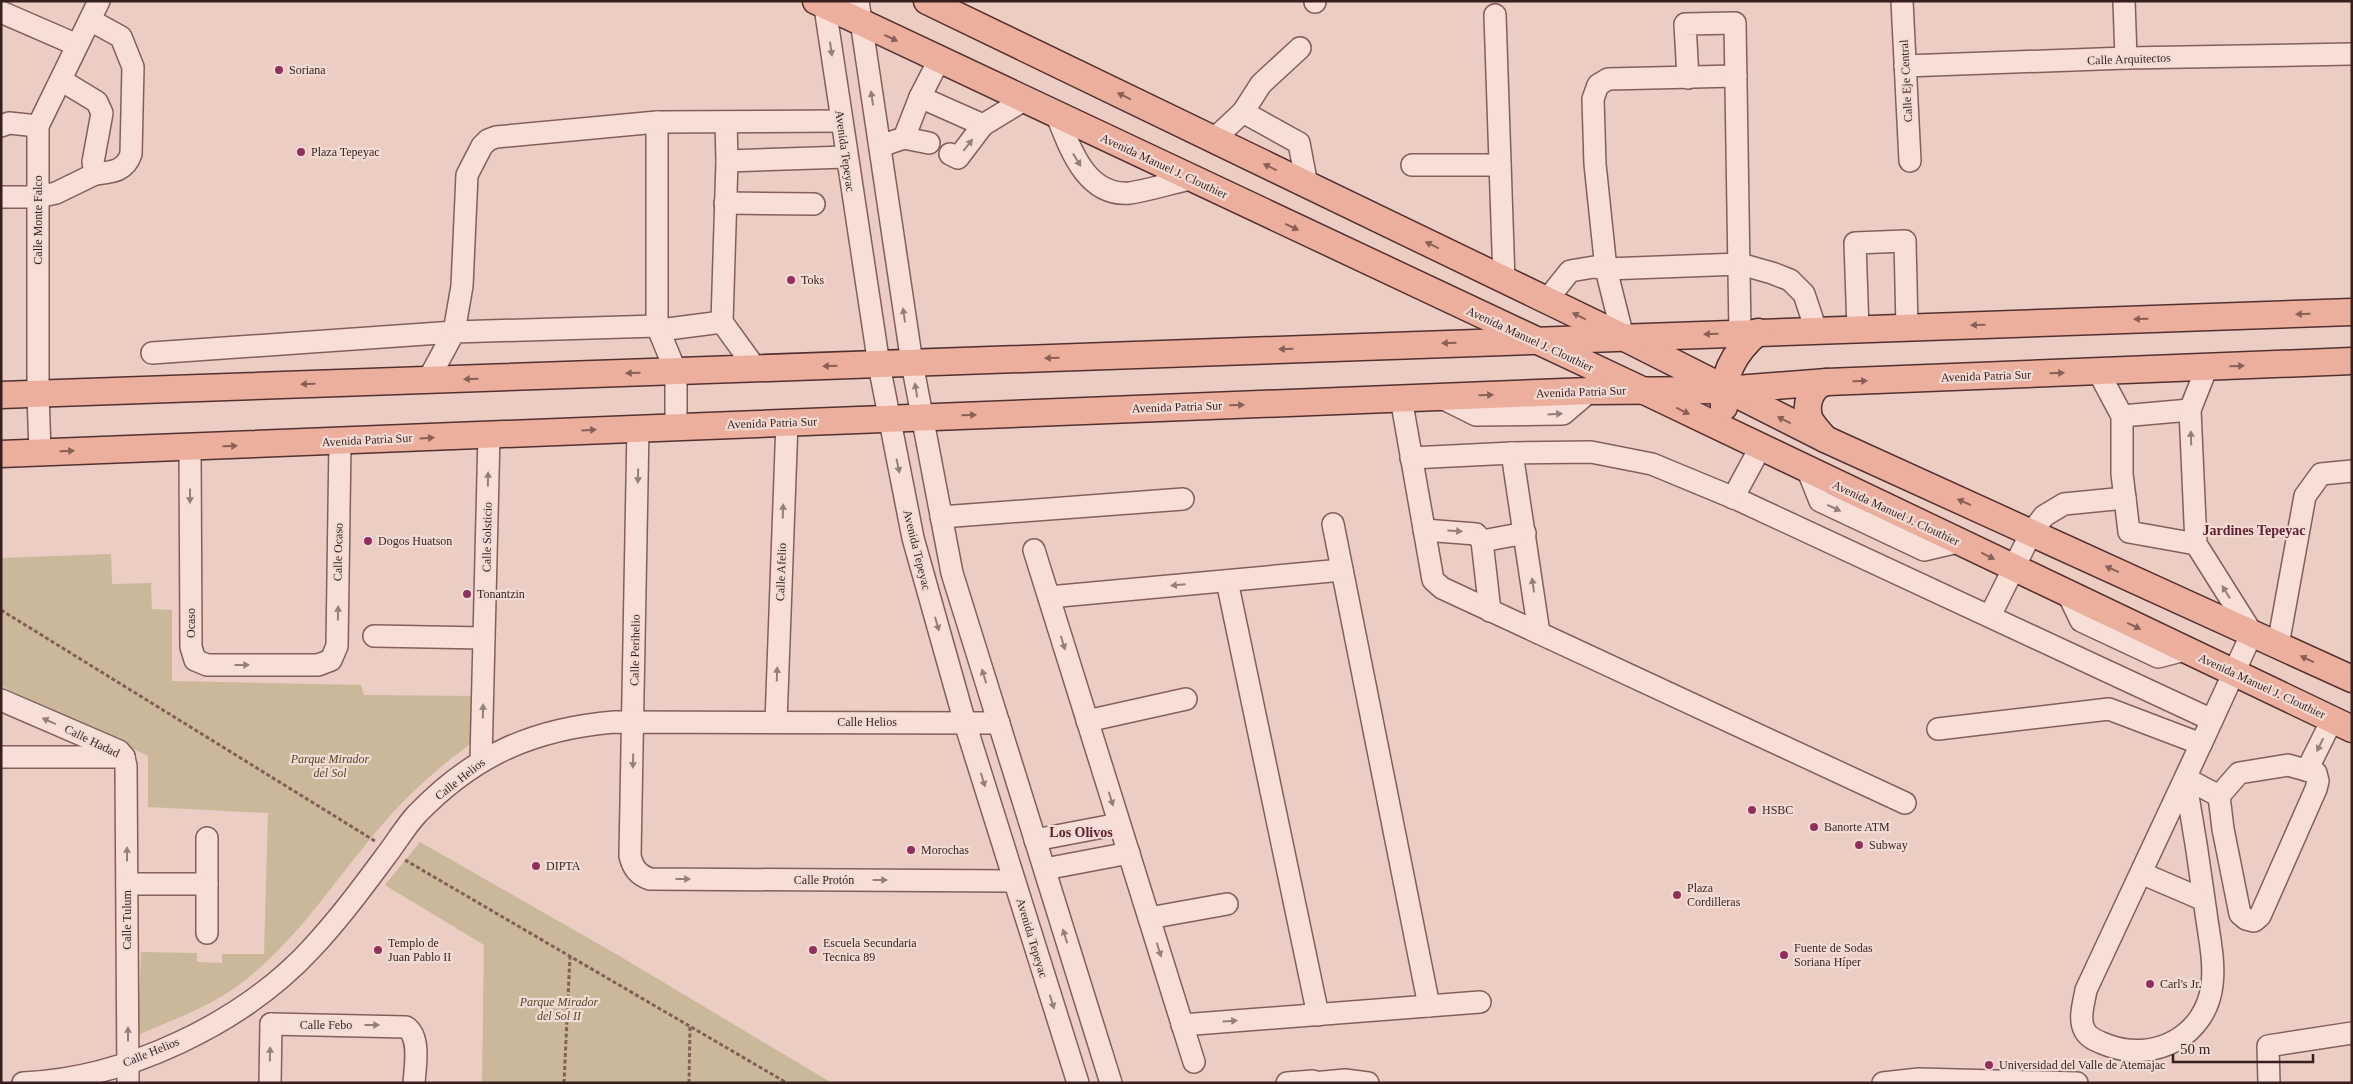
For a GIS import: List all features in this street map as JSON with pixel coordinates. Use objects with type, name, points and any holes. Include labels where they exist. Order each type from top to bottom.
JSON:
[{"type":"main road","points":[[927,1],[1623,337],[1724,390],[1825,439],[2352,679]]},
{"type":"main road","name":"Avenida Manuel J. Clouthier","points":[[821,3],[860,12],[939,60],[1532,340],[1640,389],[1808,471],[2342,724]]},
{"type":"main road","points":[[1,395],[2352,312]]},
{"type":"main road","points":[[1733,435],[1725,412],[1724,390],[1727,375],[1735,356],[1748,340],[1749,332]]},
{"type":"main road","name":"Avenida Patria Sur","points":[[1,454],[1640,389],[1724,390],[1828,382],[2352,361]]},
{"type":"main road","points":[[1825,439],[1810,420],[1808,406],[1814,389],[1820,383],[1828,382]]},
{"type":"street","name":"Calle Eje Central","points":[[1902,1],[1910,161]]},
{"type":"street","points":[[2124,1],[2126,58]]},
{"type":"street","name":"Avenida Tepeyac","points":[[821,3],[888,419],[913,538],[965,722],[1078,1083]]},
{"type":"street","points":[[1,197],[38,196],[56,192],[95,174],[119,171],[129,159],[133,67],[121,37],[95,11]]},
{"type":"street","name":"Calle Monte Falco","points":[[40,452],[38,394],[38,126],[95,11]]},
{"type":"street","points":[[1,12],[77,45]]},
{"type":"street","points":[[860,12],[920,417],[952,573],[1111,1083]]},
{"type":"street","points":[[1495,15],[1504,280]]},
{"type":"street","points":[[1688,78],[1685,24],[1735,23],[1740,264],[1749,332]]},
{"type":"street","points":[[1213,140],[1244,112],[1261,84],[1300,48]]},
{"type":"street","name":"Calle Arquitectos","points":[[1905,66],[2126,58],[2352,54]]},
{"type":"street","points":[[904,138],[920,97],[939,60]]},
{"type":"street","points":[[1623,337],[1606,269],[1595,164],[1593,99],[1598,85],[1608,79],[1736,76]]},
{"type":"street","points":[[61,80],[97,102],[100,107],[102,114],[93,162],[95,174]]},
{"type":"street","points":[[920,97],[983,125]]},
{"type":"street","points":[[950,154],[958,158],[983,125],[1024,100]]},
{"type":"street","points":[[1244,112],[1299,143],[1307,185]]},
{"type":"street","points":[[1057,116],[1074,157],[1091,180],[1107,190],[1129,193],[1190,179]]},
{"type":"street","points":[[428,380],[454,332],[462,286],[467,175],[476,157],[488,140],[496,137],[657,122],[841,120]]},
{"type":"street","points":[[657,122],[659,328],[676,372],[676,426]]},
{"type":"street","points":[[726,122],[727,161],[722,322],[756,369]]},
{"type":"street","points":[[1,126],[9,124],[38,126]]},
{"type":"street","points":[[880,146],[904,138],[929,143]]},
{"type":"street","points":[[727,161],[846,157]]},
{"type":"street","points":[[1412,165],[1500,165]]},
{"type":"street","points":[[725,203],[814,204]]},
{"type":"street","points":[[1858,329],[1855,242],[1905,241],[1907,327]]},
{"type":"street","points":[[1546,300],[1570,271],[1594,267],[1606,269],[1740,264],[1790,280],[1804,294],[1816,330]]},
{"type":"street","points":[[152,353],[454,332],[659,328],[722,322]]},
{"type":"street","points":[[2185,778],[2211,950],[2212,986],[2201,1020],[2175,1042],[2147,1052],[2117,1049],[2095,1040],[2085,1032],[2082,1014],[2086,990],[2252,633],[2196,544],[2190,410],[2208,367]]},
{"type":"street","points":[[2098,371],[2122,416],[2122,474],[2128,532],[2196,544]]},
{"type":"street","points":[[1401,398],[1433,580],[1442,588],[1646,684],[1778,742],[1905,803]]},
{"type":"street","points":[[2122,416],[2190,410]]},
{"type":"street","name":"Calle Afelio","points":[[776,722],[787,422]]},
{"type":"street","name":"Calle Perihelio","points":[[636,871],[630,856],[638,428]]},
{"type":"street","name":"Calle Solsticio","points":[[482,760],[489,435]]},
{"type":"street","name":"Calle Ocaso","points":[[331,660],[337,646],[340,442]]},
{"type":"street","name":"Ocaso","points":[[190,448],[191,647],[195,660],[207,665],[318,665],[331,660]]},
{"type":"street","points":[[1733,498],[1760,448]]},
{"type":"street","points":[[1411,458],[1512,453],[1592,452],[1646,463],[1733,498],[2212,720]]},
{"type":"street","points":[[1512,453],[1540,633]]},
{"type":"street","points":[[2278,645],[2305,496],[2321,474],[2352,471]]},
{"type":"street","points":[[1990,616],[2031,533],[2044,516],[2064,504],[2125,498]]},
{"type":"street","points":[[941,517],[1183,499]]},
{"type":"street","points":[[1333,524],[1429,1006]]},
{"type":"street","points":[[1424,530],[1466,532],[1476,534],[1482,541],[1490,611]]},
{"type":"street","points":[[1482,541],[1525,533]]},
{"type":"street","points":[[1034,550],[1194,1062]]},
{"type":"street","points":[[1049,597],[1342,570]]},
{"type":"street","points":[[1227,580],[1318,1015]]},
{"type":"street","points":[[374,636],[484,638]]},
{"type":"street","points":[[2223,697],[2244,690],[2265,688]]},
{"type":"street","points":[[1087,721],[1186,699]]},
{"type":"street","name":"Calle Hadad","points":[[1,700],[119,751],[124,757]]},
{"type":"street","points":[[1938,730],[2109,708],[2201,744]]},
{"type":"street","name":"Calle Helios","points":[[24,1083],[88,1074],[128,1073],[171,1046],[233,1013],[271,987],[311,949],[348,906],[416,815],[452,782],[482,760],[520,742],[548,732],[590,724],[634,722],[999,722]]},
{"type":"street","points":[[2312,772],[2342,724]]},
{"type":"street","name":"Calle Hadad","points":[[1,757],[124,757]]},
{"type":"street","name":"Calle Tulum","points":[[124,757],[126,766],[128,1073]]},
{"type":"street","points":[[2288,765],[2312,772],[2318,781],[2260,916],[2254,921],[2246,920],[2240,914],[2222,829],[2219,796],[2239,773],[2288,765]]},
{"type":"street","points":[[2185,778],[2219,796]]},
{"type":"street","points":[[1035,840],[1120,824]]},
{"type":"street","points":[[207,838],[207,933]]},
{"type":"street","points":[[1045,869],[1129,853]]},
{"type":"street","name":"Calle Protón","points":[[636,871],[650,879],[1014,881]]},
{"type":"street","points":[[2141,872],[2204,900]]},
{"type":"street","points":[[127,884],[207,884]]},
{"type":"street","points":[[1149,918],[1227,904]]},
{"type":"street","points":[[253,999],[271,1024],[270,1083]]},
{"type":"street","points":[[1182,1025],[1480,1002]]},
{"type":"street","name":"Calle Febo","points":[[271,1024],[400,1026],[411,1030],[415,1041],[414,1083]]},
{"type":"street","points":[[2269,1083],[2268,1046],[2352,1033]]},
{"type":"street","points":[[1883,1083],[1919,1079],[2077,1083]]},
{"type":"street","points":[[1287,1083],[1344,1081],[1368,1083]]},
{"type":"path","points":[[564,1083],[570,956]]},
{"type":"path","points":[[689,1083],[690,1026]]},
{"type":"green space","name":"Parque Mirador del Sol","points":[[111,554],[112,584],[151,583],[152,609],[172,610],[172,681],[361,685],[364,695],[477,696],[476,740],[436,771],[387,819],[296,932],[260,968],[216,1000],[138,1035],[141,952],[197,953],[197,962],[222,963],[222,954],[264,954],[268,813],[148,807],[148,756],[1,686],[1,558]]},
{"type":"green space","name":"Parque Mirador del Sol II","points":[[420,842],[616,954],[832,1083],[482,1083],[484,945],[385,885]]},
{"type":"place","name":"Soriana","points":[[279,70]]},
{"type":"place","name":"Plaza Tepeyac","points":[[301,152]]},
{"type":"place","name":"Toks","points":[[791,280]]},
{"type":"place","name":"Dogos Huatson","points":[[368,541]]},
{"type":"place","name":"Tonantzin","points":[[467,594]]},
{"type":"place","name":"HSBC","points":[[1752,810]]},
{"type":"place","name":"Banorte ATM","points":[[1814,827]]},
{"type":"place","name":"Subway","points":[[1859,845]]},
{"type":"place","name":"Morochas","points":[[911,850]]},
{"type":"place","name":"DIPTA","points":[[536,866]]},
{"type":"place","name":"Plaza Cordilleras","points":[[1677,895]]},
{"type":"place","name":"Templo de Juan Pablo II","points":[[378,950]]},
{"type":"place","name":"Escuela Secundaria Tecnica 89","points":[[813,950]]},
{"type":"place","name":"Fuente de Sodas Soriana Híper","points":[[1784,955]]},
{"type":"place","name":"Carl's Jr.","points":[[2150,984]]},
{"type":"place","name":"Universidad del Valle de Atemajac","points":[[1989,1065]]},
{"type":"district","name":"Jardines Tepeyac","points":[[2254,530]]},
{"type":"district","name":"Los Olivos","points":[[1081,832]]}]
